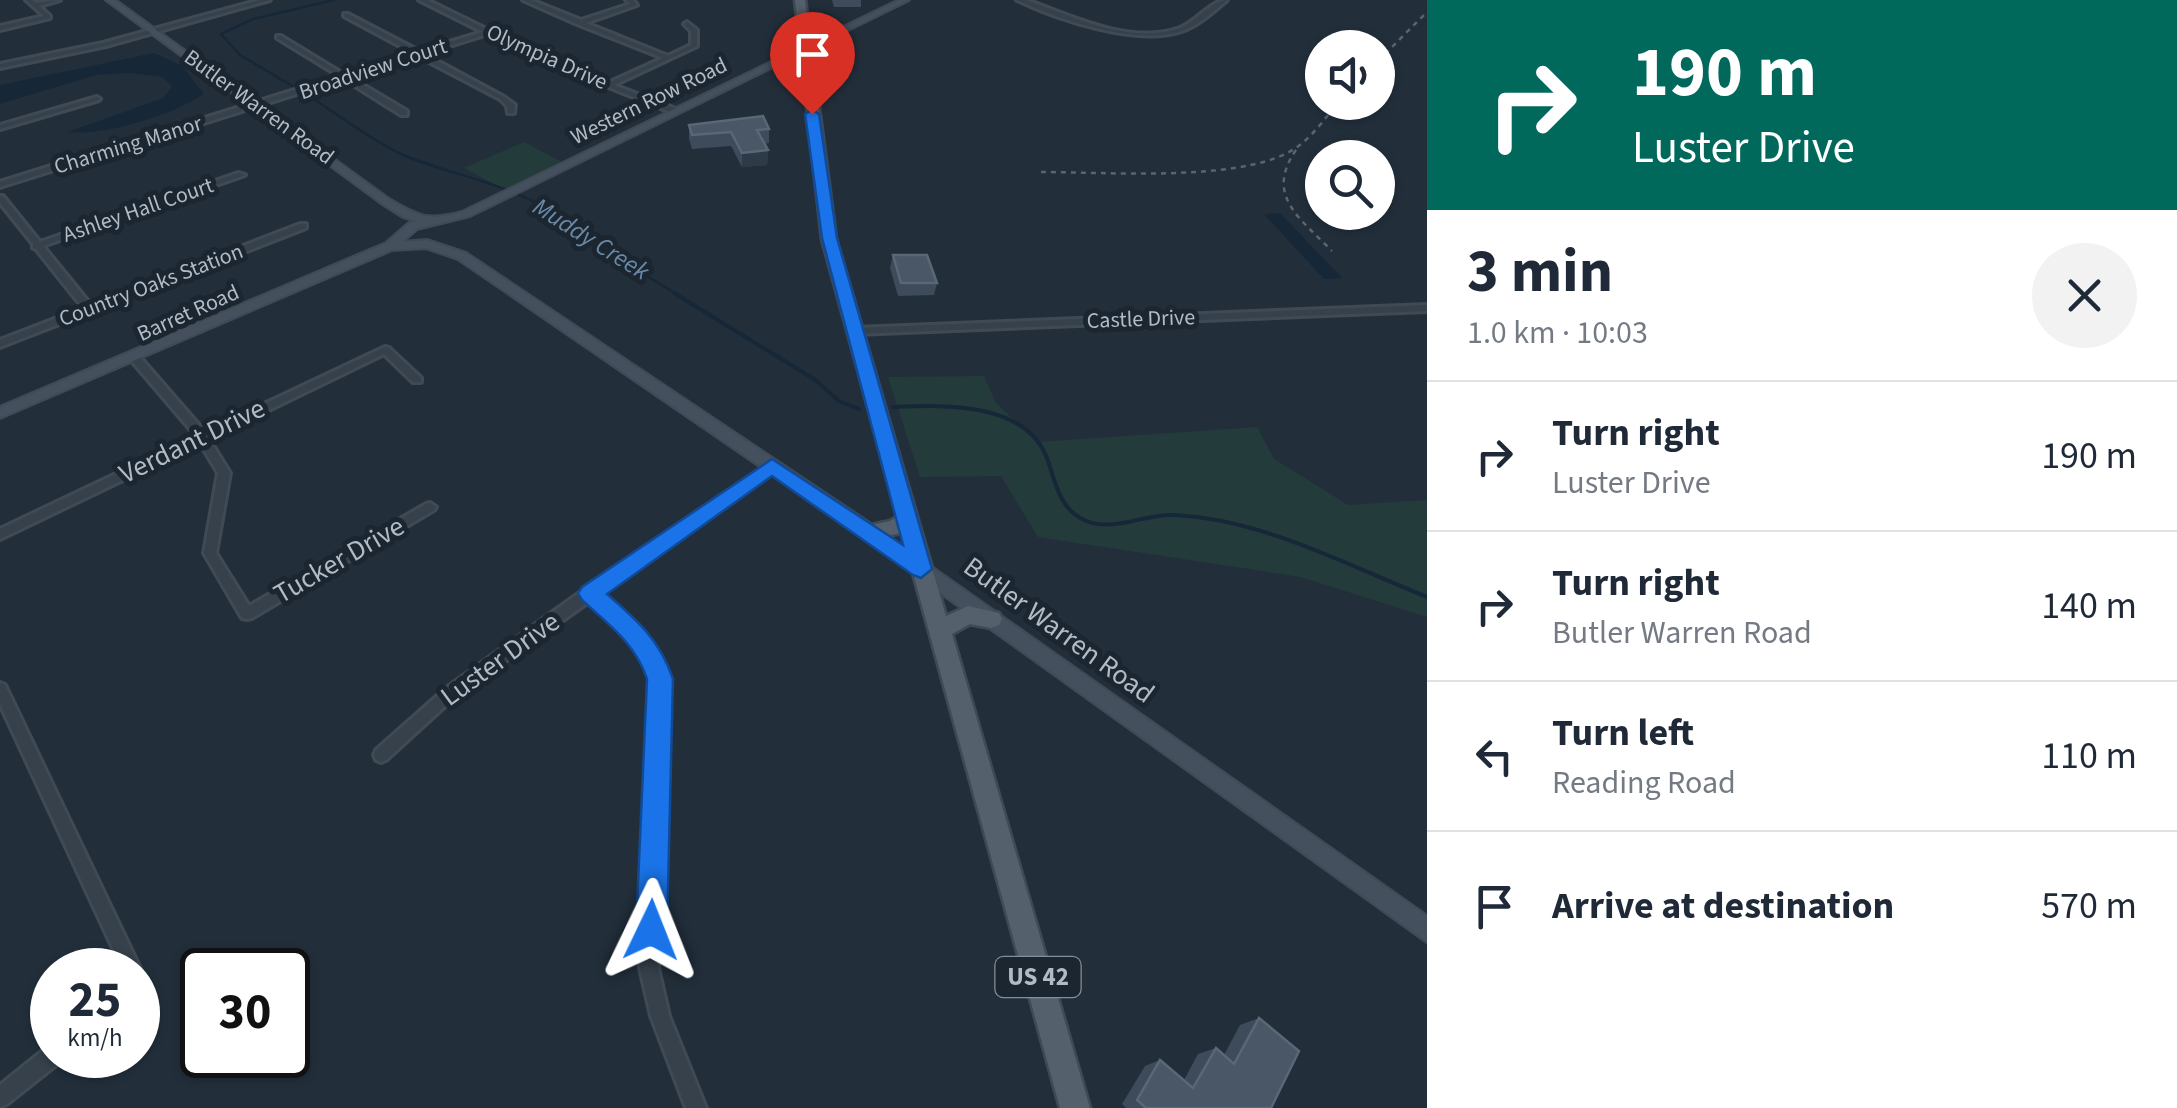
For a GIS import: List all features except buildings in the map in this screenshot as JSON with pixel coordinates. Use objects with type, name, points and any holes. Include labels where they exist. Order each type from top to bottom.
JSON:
[{"type":"main road","name":"Butler Warren Road","points":[[110,0],[257,106],[413,233],[445,231],[1427,930]]},
{"type":"main road","name":"US 42","points":[[800,0],[824,213],[1075,1108]]},
{"type":"main road","name":"Western Row Road","points":[[445,231],[466,214],[673,110],[905,0]]},
{"type":"main road","points":[[413,233],[445,231]]},
{"type":"main road","name":"Barret Road","points":[[0,413],[135,358],[413,233]]},
{"type":"main road","points":[[870,532],[896,528],[907,519]]},
{"type":"main road","points":[[940,630],[959,617],[991,619]]},
{"type":"street","points":[[32,2],[57,0]]},
{"type":"street","points":[[0,66],[155,31],[267,0]]},
{"type":"street","name":"Olympia Drive","points":[[422,0],[608,85],[673,110]]},
{"type":"street","points":[[526,0],[668,58]]},
{"type":"street","points":[[579,23],[635,4],[629,0]]},
{"type":"street","points":[[1020,0],[1110,28],[1154,34],[1184,28],[1224,0]]},
{"type":"street","points":[[0,28],[48,17],[32,2]]},
{"type":"street","points":[[346,15],[502,98],[511,105],[511,111]]},
{"type":"street","points":[[608,85],[694,46],[694,30],[687,24]]},
{"type":"street","name":"Broadview Court","points":[[257,106],[488,32]]},
{"type":"street","points":[[279,37],[404,113]]},
{"type":"street","points":[[0,127],[96,100]]},
{"type":"street","name":"Charming Manor","points":[[0,185],[257,106]]},
{"type":"street","name":"Ashley Hall Court","points":[[36,246],[241,175]]},
{"type":"street","points":[[0,198],[89,309]]},
{"type":"street","name":"Country Oaks Station","points":[[0,344],[303,226]]},
{"type":"street","name":"Castle Drive","points":[[855,331],[1427,308]]},
{"type":"street","name":"Verdant Drive","points":[[0,534],[385,350],[416,380]]},
{"type":"street","points":[[135,358],[202,436]]},
{"type":"street","name":"Tucker Drive","points":[[202,436],[224,473],[210,552],[247,614],[430,507]]},
{"type":"street","name":"Luster Drive","points":[[381,756],[450,692],[772,466]]},
{"type":"street","points":[[590,593],[636,633],[653,656],[660,679],[650,968],[660,1016],[696,1108]]},
{"type":"street","points":[[0,689],[121,948]]},
{"type":"street","points":[[0,1097],[30,1073]]},
{"type":"green space","points":[[524,142],[564,163],[511,193],[464,168]]},
{"type":"green space","points":[[984,376],[996,403],[1038,442],[1257,427],[1274,459],[1348,505],[1427,500],[1427,617],[1301,577],[1038,537],[1001,476],[920,477],[888,377]]},
{"type":"water","points":[[154,53],[182,66],[204,94],[138,122],[83,132],[68,132],[163,98],[172,87],[163,77],[130,73],[96,75],[0,104],[0,85]]},
{"type":"water","points":[[1280,213],[1342,278],[1324,279],[1264,214]]},
{"type":"waterway","name":"Muddy Creek","points":[[294,87],[240,55],[221,34],[253,19],[334,0]]},
{"type":"waterway","name":"Muddy Creek","points":[[309,96],[401,154],[534,202],[568,228],[678,295]]},
{"type":"waterway","name":"Muddy Creek","points":[[674,293],[814,379],[839,401],[859,409]]},
{"type":"waterway","name":"Muddy Creek","points":[[893,407],[959,407],[1004,417],[1023,427],[1038,441],[1068,508],[1093,523],[1115,524],[1172,515],[1238,525],[1302,545],[1427,597]]},
{"type":"railway","points":[[1395,44],[1427,12]]},
{"type":"railway","points":[[1041,172],[1169,173],[1236,168],[1289,152],[1324,120]]},
{"type":"railway","points":[[1296,150],[1287,166],[1285,194],[1299,217],[1332,251]]},
{"type":"route","points":[[651,930],[660,679],[653,656],[636,633],[590,593],[772,466],[921,569],[824,213],[812,114]]}]
